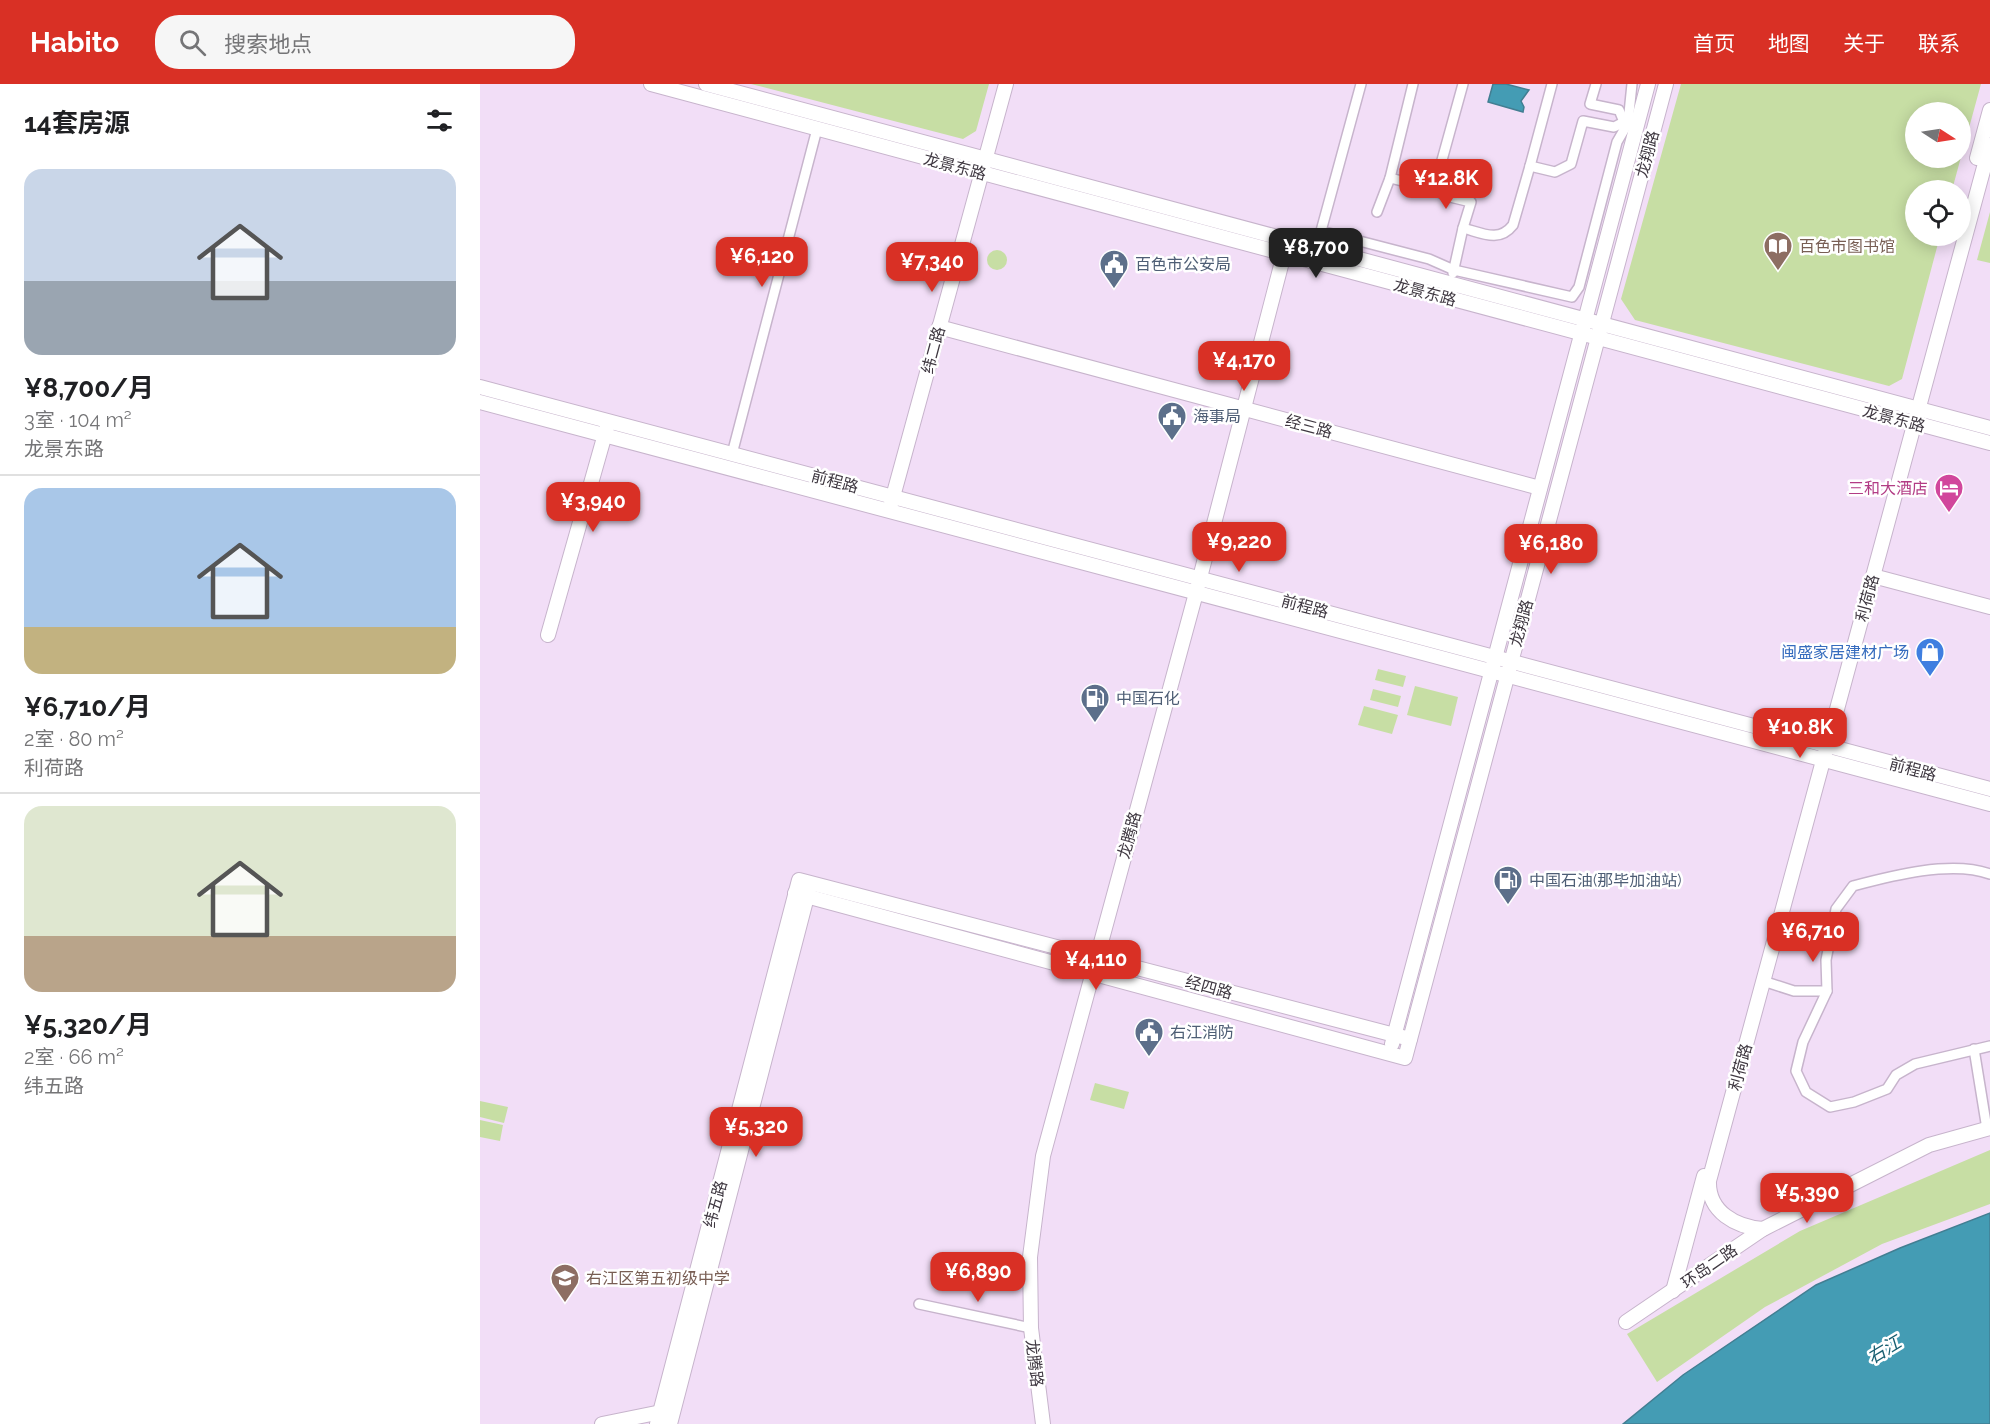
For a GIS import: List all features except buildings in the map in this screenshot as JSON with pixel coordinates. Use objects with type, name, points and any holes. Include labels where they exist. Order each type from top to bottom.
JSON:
[{"type":"main road","name":"龙景东路","points":[[651,84],[817,129],[984,166],[1452,277],[1586,320],[1990,428]]},
{"type":"main road","name":"龙景东路","points":[[706,84],[1284,254],[1990,444]]},
{"type":"main road","name":"纬二路","points":[[889,511],[1006,84]]},
{"type":"main road","name":"龙翔路","points":[[1390,1054],[1586,320],[1630,123],[1648,84]]},
{"type":"main road","name":"龙翔路","points":[[1405,1058],[1666,84]]},
{"type":"main road","points":[[1971,180],[1990,110]]},
{"type":"main road","name":"利荷路","points":[[1914,408],[1990,145]]},
{"type":"main road","name":"利荷路","points":[[1673,1291],[1873,576],[1954,246]]},
{"type":"main road","name":"龙腾路","points":[[1043,1424],[1031,1328],[1030,1257],[1043,1156],[1196,593],[1284,254]]},
{"type":"main road","name":"经三路","points":[[939,327],[1540,488]]},
{"type":"main road","name":"前程路","points":[[480,387],[1990,789]]},
{"type":"main road","name":"前程路","points":[[480,402],[1990,804]]},
{"type":"main road","points":[[548,635],[609,421]]},
{"type":"main road","name":"利荷路","points":[[1824,745],[1911,422]]},
{"type":"main road","points":[[1873,576],[1990,607]]},
{"type":"main road","name":"利荷路","points":[[1763,1229],[1748,1228],[1731,1221],[1720,1212],[1709,1194],[1709,1181],[1820,759]]},
{"type":"main road","name":"经四路","points":[[803,888],[1095,958],[1410,1039]]},
{"type":"main road","name":"经四路","points":[[803,888],[1091,973],[1405,1058]]},
{"type":"main road","name":"纬五路","points":[[665,1419],[803,888]]},
{"type":"main road","name":"环岛二路","points":[[1626,1322],[1763,1229],[1929,1145],[1988,1128]]},
{"type":"main road","points":[[602,1424],[665,1419]]},
{"type":"street","points":[[1360,84],[1321,231],[1429,259],[1452,277],[1572,297],[1579,287],[1617,142],[1630,123],[1632,84]]},
{"type":"street","points":[[1377,212],[1390,178],[1413,84]]},
{"type":"street","points":[[1434,189],[1463,84]]},
{"type":"street","points":[[1463,228],[1502,236],[1513,225],[1552,84]]},
{"type":"street","points":[[1596,84],[1590,104],[1619,110],[1630,123]]},
{"type":"street","points":[[1530,166],[1555,172],[1570,164],[1583,121],[1614,127],[1630,123]]},
{"type":"street","points":[[732,454],[817,129]]},
{"type":"street","points":[[1390,178],[1434,189],[1446,196],[1471,202],[1452,277]]},
{"type":"street","points":[[1990,872],[1930,869],[1853,886],[1836,909],[1826,960],[1827,991],[1803,1042],[1796,1071],[1806,1092],[1830,1107],[1854,1102],[1887,1089],[1896,1075],[1915,1064],[1990,1046]]},
{"type":"street","points":[[1763,981],[1794,992],[1827,991]]},
{"type":"street","points":[[1974,1049],[1988,1128]]},
{"type":"street","points":[[919,1304],[1031,1328]]},
{"type":"green space","points":[[751,84],[989,84],[976,131],[963,139]]},
{"type":"green space","points":[[1681,84],[1981,84],[1971,121],[1971,102],[1905,102],[1905,168],[1958,168],[1955,180],[1905,180],[1905,246],[1937,246],[1902,379],[1889,386],[1635,320],[1621,299]]},
{"type":"green space","points":[[1990,212],[1990,263],[1977,260]]},
{"type":"green space","points":[[997,250],[1004,253],[1007,260],[1004,267],[997,270],[990,267],[987,260],[990,253]]},
{"type":"green space","points":[[1378,669],[1406,676],[1403,687],[1375,680]]},
{"type":"green space","points":[[1415,686],[1458,697],[1451,726],[1407,715]]},
{"type":"green space","points":[[1373,689],[1401,696],[1398,707],[1370,700]]},
{"type":"green space","points":[[1364,706],[1398,715],[1392,734],[1358,725]]},
{"type":"green space","points":[[1095,1083],[1129,1092],[1124,1109],[1090,1100]]},
{"type":"green space","points":[[480,1101],[508,1107],[504,1123],[480,1117]]},
{"type":"green space","points":[[480,1120],[503,1125],[500,1141],[480,1137]]},
{"type":"green space","points":[[1990,1150],[1990,1204],[1882,1244],[1765,1307],[1657,1382],[1627,1334],[1800,1231]]},
{"type":"water","points":[[1493,84],[1506,84],[1529,90],[1521,101],[1524,107],[1523,112],[1488,102]]},
{"type":"water","name":"右江","points":[[1990,1213],[1990,1424],[1623,1424],[1683,1375],[1816,1285],[1900,1248]]},
{"type":"place","name":"百色市图书馆","points":[[1778,272]]},
{"type":"place","name":"百色市公安局","points":[[1114,290]]},
{"type":"place","name":"海事局","points":[[1172,442]]},
{"type":"place","name":"三和大酒店","points":[[1949,514]]},
{"type":"place","name":"闽盛家居建材广场","points":[[1930,678]]},
{"type":"place","name":"中国石化","points":[[1095,724]]},
{"type":"place","name":"中国石油(那毕加油站)","points":[[1508,906]]},
{"type":"place","name":"右江消防","points":[[1149,1058]]},
{"type":"place","name":"右江区第五初级中学","points":[[565,1304]]}]
